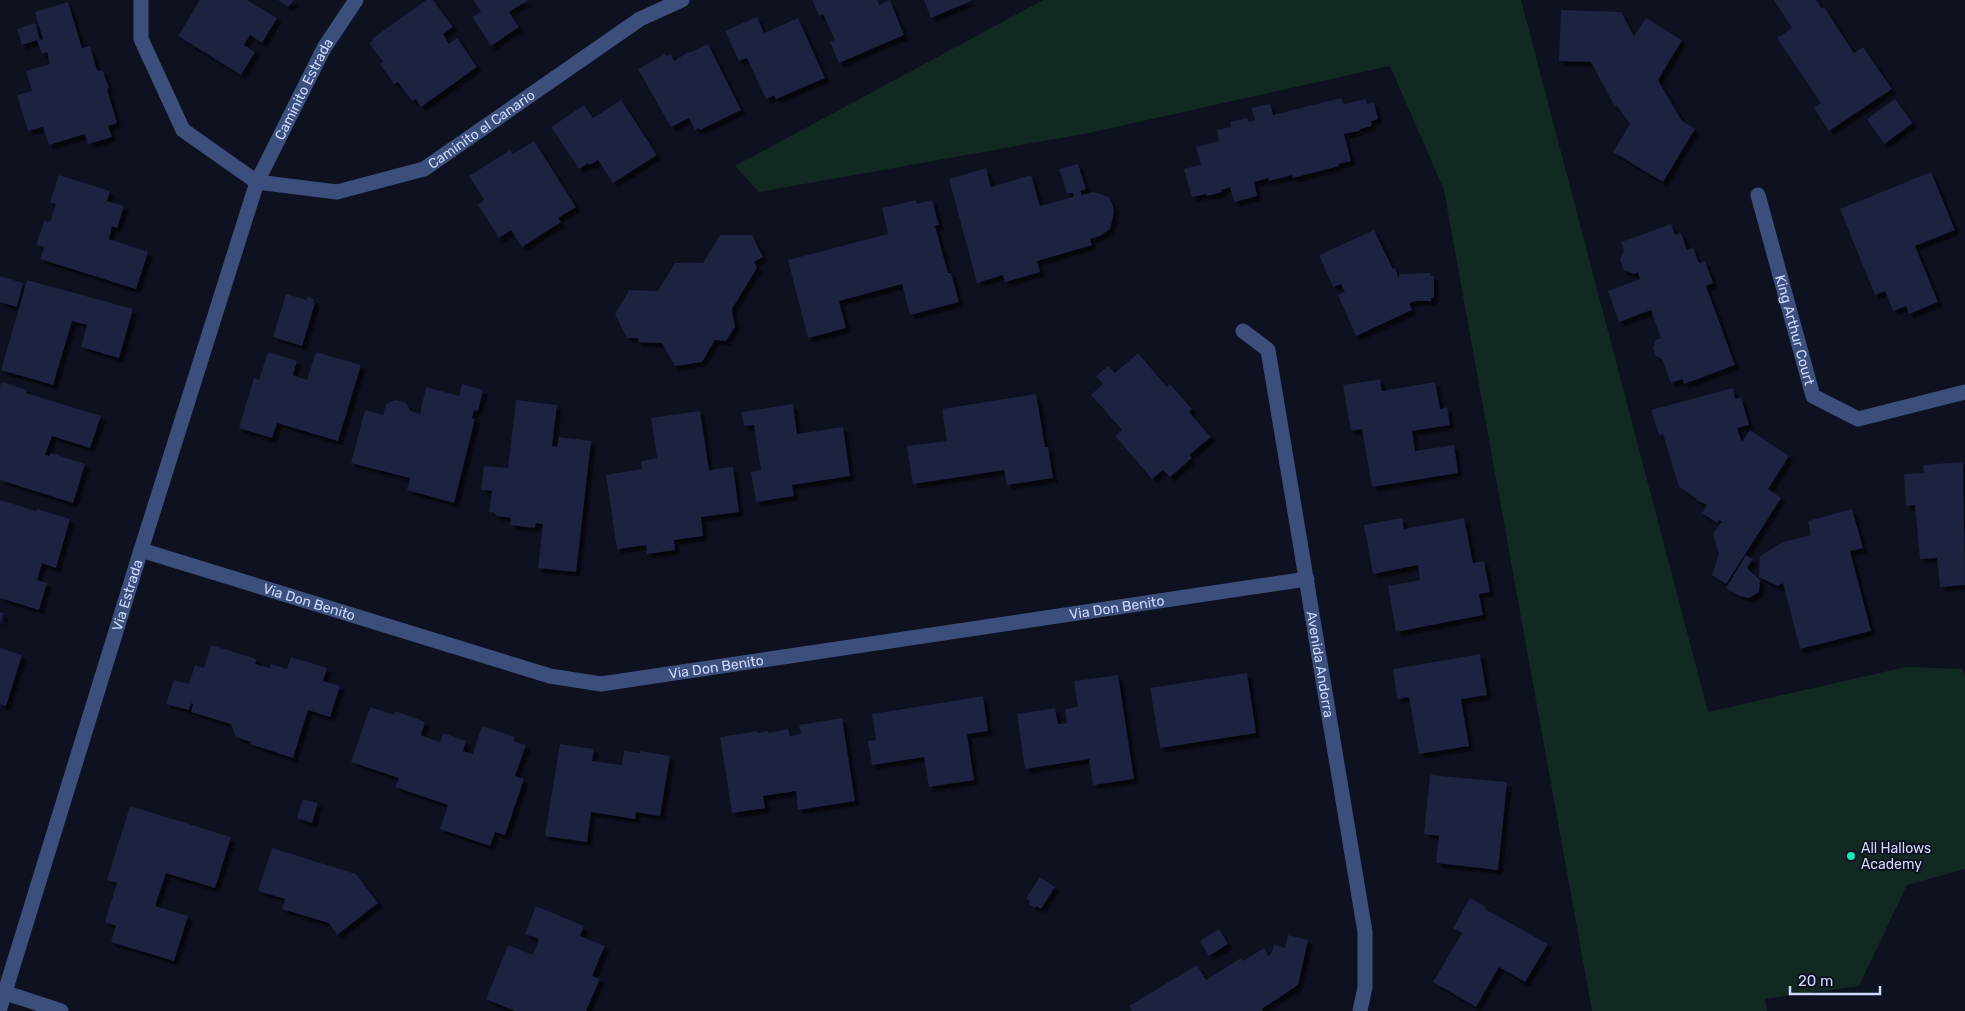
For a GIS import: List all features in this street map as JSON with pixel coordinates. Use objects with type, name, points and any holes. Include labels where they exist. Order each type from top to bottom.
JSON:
[{"type":"street","points":[[141,0],[141,39],[183,130],[257,182]]},
{"type":"street","name":"Caminito Estrada","points":[[257,182],[324,48],[356,0]]},
{"type":"street","name":"Caminito el Canario","points":[[257,182],[337,192],[424,168],[640,20],[682,0]]},
{"type":"street","name":"Via Estrada","points":[[0,1008],[257,182]]},
{"type":"street","name":"King Arthur Court","points":[[1758,195],[1813,396],[1858,419],[1965,392]]},
{"type":"street","name":"Avenida Andorra","points":[[1243,330],[1268,350],[1365,932],[1365,987],[1360,1011]]},
{"type":"street","name":"Via Don Benito","points":[[141,550],[550,676],[601,684],[1307,579]]},
{"type":"street","points":[[6,993],[61,1011]]},
{"type":"green space","points":[[1043,0],[1521,0],[1708,712],[1906,667],[1963,669],[1965,676],[1965,869],[1907,885],[1859,986],[1765,999],[1767,1011],[1592,1011],[1444,190],[1390,66],[1089,133],[759,192],[735,166]]},
{"type":"building","points":[[200,0],[247,0],[277,18],[262,43],[250,35],[244,45],[255,52],[241,75],[178,36]]},
{"type":"building","points":[[278,0],[294,0],[288,7]]},
{"type":"building","points":[[426,0],[433,0],[453,27],[443,34],[449,44],[457,38],[477,67],[421,107],[416,99],[412,101],[398,82],[394,84],[380,64],[383,62],[369,43]]},
{"type":"building","points":[[473,0],[528,0],[509,12],[519,27],[491,46],[472,17],[481,12]]},
{"type":"building","points":[[812,0],[877,0],[879,5],[890,0],[904,35],[839,63],[830,42],[835,40],[823,14],[819,16]]},
{"type":"building","points":[[924,0],[973,0],[931,18]]},
{"type":"building","points":[[1774,0],[1816,0],[1822,9],[1824,7],[1854,53],[1863,47],[1892,89],[1829,131],[1814,108],[1821,103],[1777,38],[1792,28]]},
{"type":"building","points":[[68,2],[82,48],[90,46],[97,70],[103,71],[117,123],[108,126],[112,137],[88,144],[85,134],[49,145],[43,127],[28,131],[17,95],[32,91],[26,71],[50,64],[47,52],[42,54],[37,40],[22,45],[17,29],[35,23],[40,40],[43,39],[35,12]]},
{"type":"building","points":[[1561,10],[1621,12],[1634,36],[1646,18],[1682,40],[1658,80],[1682,121],[1695,129],[1663,182],[1613,152],[1630,124],[1617,106],[1615,107],[1591,62],[1559,61]]},
{"type":"building","points":[[757,17],[764,33],[798,18],[825,78],[776,99],[774,95],[766,99],[747,58],[739,61],[725,31]]},
{"type":"building","points":[[708,44],[741,110],[700,130],[699,128],[695,130],[689,118],[671,127],[638,69],[665,54],[666,56],[671,54],[674,61],[688,52]]},
{"type":"building","points":[[1341,98],[1344,104],[1366,99],[1367,104],[1374,102],[1378,119],[1371,121],[1372,126],[1344,134],[1351,161],[1293,178],[1292,175],[1269,181],[1268,178],[1254,182],[1257,196],[1234,202],[1230,187],[1221,190],[1222,192],[1207,196],[1206,194],[1192,197],[1184,169],[1201,165],[1196,147],[1219,141],[1217,130],[1231,127],[1230,122],[1247,118],[1249,122],[1255,120],[1251,108],[1270,104],[1273,115]]},
{"type":"building","points":[[1895,99],[1913,123],[1884,144],[1867,119]]},
{"type":"building","points":[[621,100],[657,155],[613,183],[598,160],[590,165],[588,163],[579,169],[551,127],[584,105],[593,118]]},
{"type":"building","points":[[534,141],[576,207],[558,218],[561,222],[522,247],[511,230],[499,238],[478,205],[484,200],[469,176],[510,150],[513,154]]},
{"type":"building","points":[[1078,164],[1086,189],[1080,191],[1082,195],[1092,192],[1098,193],[1108,197],[1113,205],[1114,213],[1110,229],[1100,236],[1090,239],[1092,245],[1037,261],[1040,272],[1005,282],[1003,275],[977,283],[949,179],[986,168],[991,187],[1031,175],[1040,206],[1074,197],[1073,193],[1067,193],[1059,169]]},
{"type":"building","points":[[1931,172],[1955,230],[1915,246],[1938,302],[1909,314],[1906,306],[1893,311],[1885,291],[1875,295],[1840,209]]},
{"type":"building","points":[[59,175],[110,191],[107,201],[124,206],[117,228],[112,226],[109,239],[148,252],[136,289],[40,259],[44,247],[36,245],[44,221],[50,222],[56,204],[50,202]]},
{"type":"building","points":[[916,200],[917,204],[932,200],[939,225],[935,226],[948,273],[951,273],[959,302],[910,315],[902,284],[839,301],[846,328],[808,338],[788,260],[888,234],[882,208]]},
{"type":"building","points":[[1671,224],[1675,235],[1681,233],[1687,250],[1693,248],[1699,263],[1705,261],[1713,283],[1706,286],[1735,365],[1684,384],[1682,379],[1671,383],[1662,359],[1656,356],[1653,348],[1656,340],[1661,338],[1651,310],[1619,322],[1608,291],[1640,279],[1638,272],[1634,274],[1624,270],[1620,259],[1624,250],[1621,242]]},
{"type":"building","points":[[1374,230],[1399,279],[1399,274],[1431,273],[1431,276],[1434,276],[1434,298],[1431,298],[1431,301],[1409,303],[1412,310],[1356,336],[1338,295],[1345,292],[1341,284],[1333,287],[1319,255]]},
{"type":"building","points":[[720,235],[752,235],[763,257],[754,262],[757,268],[732,309],[735,327],[726,341],[715,340],[702,362],[675,366],[662,343],[638,342],[638,338],[627,338],[615,314],[629,290],[658,291],[675,263],[703,263]]},
{"type":"building","points":[[0,276],[23,283],[17,307],[0,302]]},
{"type":"building","points":[[27,280],[133,309],[119,358],[81,347],[87,325],[72,321],[53,385],[1,370]]},
{"type":"building","points":[[286,294],[307,300],[307,297],[314,299],[313,302],[315,303],[302,346],[273,337]]},
{"type":"building","points":[[268,352],[297,361],[293,375],[307,380],[316,352],[361,365],[338,441],[277,423],[272,438],[239,428],[254,378],[259,380]]},
{"type":"building","points":[[1138,353],[1167,387],[1170,384],[1192,409],[1189,412],[1211,437],[1189,455],[1192,458],[1170,477],[1163,470],[1152,479],[1115,436],[1122,430],[1091,395],[1103,384],[1096,376],[1108,366],[1115,373]]},
{"type":"building","points":[[1380,379],[1382,391],[1435,382],[1440,409],[1447,407],[1450,425],[1412,431],[1415,451],[1454,445],[1458,473],[1372,487],[1362,429],[1351,431],[1343,385]]},
{"type":"building","points":[[2,382],[27,390],[26,393],[101,416],[90,448],[52,436],[45,455],[49,456],[51,453],[85,464],[73,503],[0,480],[0,386]]},
{"type":"building","points":[[462,384],[483,390],[478,411],[474,410],[472,418],[475,419],[454,503],[407,490],[410,478],[351,463],[365,410],[383,415],[386,404],[395,400],[406,403],[411,411],[420,414],[426,387],[459,396]]},
{"type":"building","points":[[1733,388],[1735,399],[1741,397],[1749,425],[1737,428],[1742,442],[1750,430],[1789,456],[1768,489],[1781,498],[1726,584],[1712,575],[1719,554],[1713,534],[1722,521],[1719,520],[1717,523],[1702,513],[1707,505],[1696,500],[1679,487],[1663,434],[1659,435],[1651,410]]},
{"type":"building","points":[[1036,394],[1045,447],[1048,447],[1053,478],[1007,485],[1004,470],[913,484],[907,446],[947,441],[942,409]]},
{"type":"building","points":[[516,400],[557,405],[552,446],[557,447],[559,437],[591,441],[576,572],[538,568],[543,524],[536,523],[535,528],[510,525],[511,518],[497,516],[489,512],[492,491],[481,490],[484,466],[508,468]]},
{"type":"building","points":[[793,404],[797,434],[843,427],[850,476],[792,485],[794,496],[756,502],[751,472],[761,470],[754,425],[744,426],[741,412]]},
{"type":"building","points":[[700,411],[709,470],[733,467],[739,512],[701,517],[703,536],[674,540],[675,550],[647,554],[646,545],[617,549],[606,475],[642,469],[641,461],[657,458],[651,418]]},
{"type":"building","points":[[1963,462],[1965,585],[1940,587],[1937,558],[1920,559],[1915,505],[1906,506],[1904,474],[1924,473],[1923,465]]},
{"type":"building","points":[[0,500],[70,519],[56,568],[42,563],[37,580],[47,583],[39,610],[0,598]]},
{"type":"building","points":[[1852,509],[1863,548],[1850,551],[1871,631],[1800,649],[1783,583],[1778,586],[1759,577],[1760,556],[1783,542],[1811,535],[1808,521]]},
{"type":"building","points":[[1402,518],[1404,529],[1464,518],[1473,563],[1484,561],[1490,592],[1479,594],[1483,615],[1396,632],[1388,586],[1420,580],[1418,565],[1373,574],[1364,525]]},
{"type":"building","points":[[1746,555],[1753,559],[1747,568],[1760,580],[1759,592],[1749,598],[1739,596],[1726,588]]},
{"type":"building","points":[[0,612],[4,613],[0,624]]},
{"type":"building","points":[[211,645],[257,659],[255,664],[270,668],[271,664],[287,669],[291,657],[327,668],[323,681],[340,686],[330,717],[308,710],[293,758],[250,744],[251,742],[236,737],[231,724],[191,712],[193,704],[191,703],[189,710],[166,704],[174,680],[189,684],[195,665],[204,668]]},
{"type":"building","points":[[0,648],[22,655],[6,706],[0,704]]},
{"type":"building","points":[[1480,654],[1487,695],[1461,699],[1469,746],[1419,754],[1409,697],[1397,699],[1393,669]]},
{"type":"building","points":[[1247,673],[1256,733],[1160,748],[1150,688]]},
{"type":"building","points":[[1118,675],[1134,779],[1093,785],[1089,759],[1025,769],[1017,714],[1055,708],[1058,724],[1067,723],[1065,709],[1078,707],[1074,681]]},
{"type":"building","points":[[983,696],[988,731],[967,734],[974,780],[929,787],[924,757],[872,765],[868,741],[876,740],[872,714]]},
{"type":"building","points":[[370,707],[394,715],[395,711],[425,722],[421,735],[440,742],[443,733],[466,741],[463,751],[473,754],[482,726],[515,737],[513,741],[526,745],[515,776],[524,779],[505,835],[495,832],[490,846],[440,829],[448,805],[395,787],[399,778],[351,762]]},
{"type":"building","points":[[842,718],[855,801],[798,810],[796,791],[763,796],[765,808],[732,813],[720,737],[757,731],[757,733],[768,731],[769,733],[788,729],[790,736],[801,734],[799,725]]},
{"type":"building","points":[[560,744],[594,749],[592,761],[622,765],[624,751],[640,753],[640,751],[670,756],[660,816],[636,812],[635,819],[591,812],[587,842],[545,836]]},
{"type":"building","points":[[1430,775],[1507,782],[1498,870],[1436,863],[1439,836],[1424,834]]},
{"type":"building","points":[[303,799],[318,803],[312,823],[297,818]]},
{"type":"building","points":[[130,806],[231,837],[215,888],[166,873],[155,906],[188,916],[174,961],[111,942],[116,926],[105,922],[117,883],[107,880]]},
{"type":"building","points":[[272,848],[356,874],[378,903],[337,935],[329,923],[282,909],[285,899],[258,891]]},
{"type":"building","points":[[1040,877],[1055,887],[1041,909],[1029,904],[1030,901],[1026,898]]},
{"type":"building","points":[[1470,898],[1486,907],[1485,909],[1548,944],[1525,982],[1499,967],[1476,1007],[1433,982],[1462,933],[1453,928]]},
{"type":"building","points":[[536,906],[584,926],[580,936],[605,946],[592,976],[600,979],[586,1011],[515,1011],[486,999],[508,945],[533,955],[539,939],[525,934]]},
{"type":"building","points":[[1219,929],[1228,944],[1209,956],[1200,941]]},
{"type":"building","points":[[1288,935],[1308,940],[1298,985],[1263,1008],[1262,1011],[1132,1011],[1129,1006],[1197,965],[1206,980],[1241,958],[1243,961],[1264,948],[1268,956],[1271,954],[1274,945],[1285,948]]},
{"type":"place","name":"All Hallows Academy","points":[[1851,856]]}]
